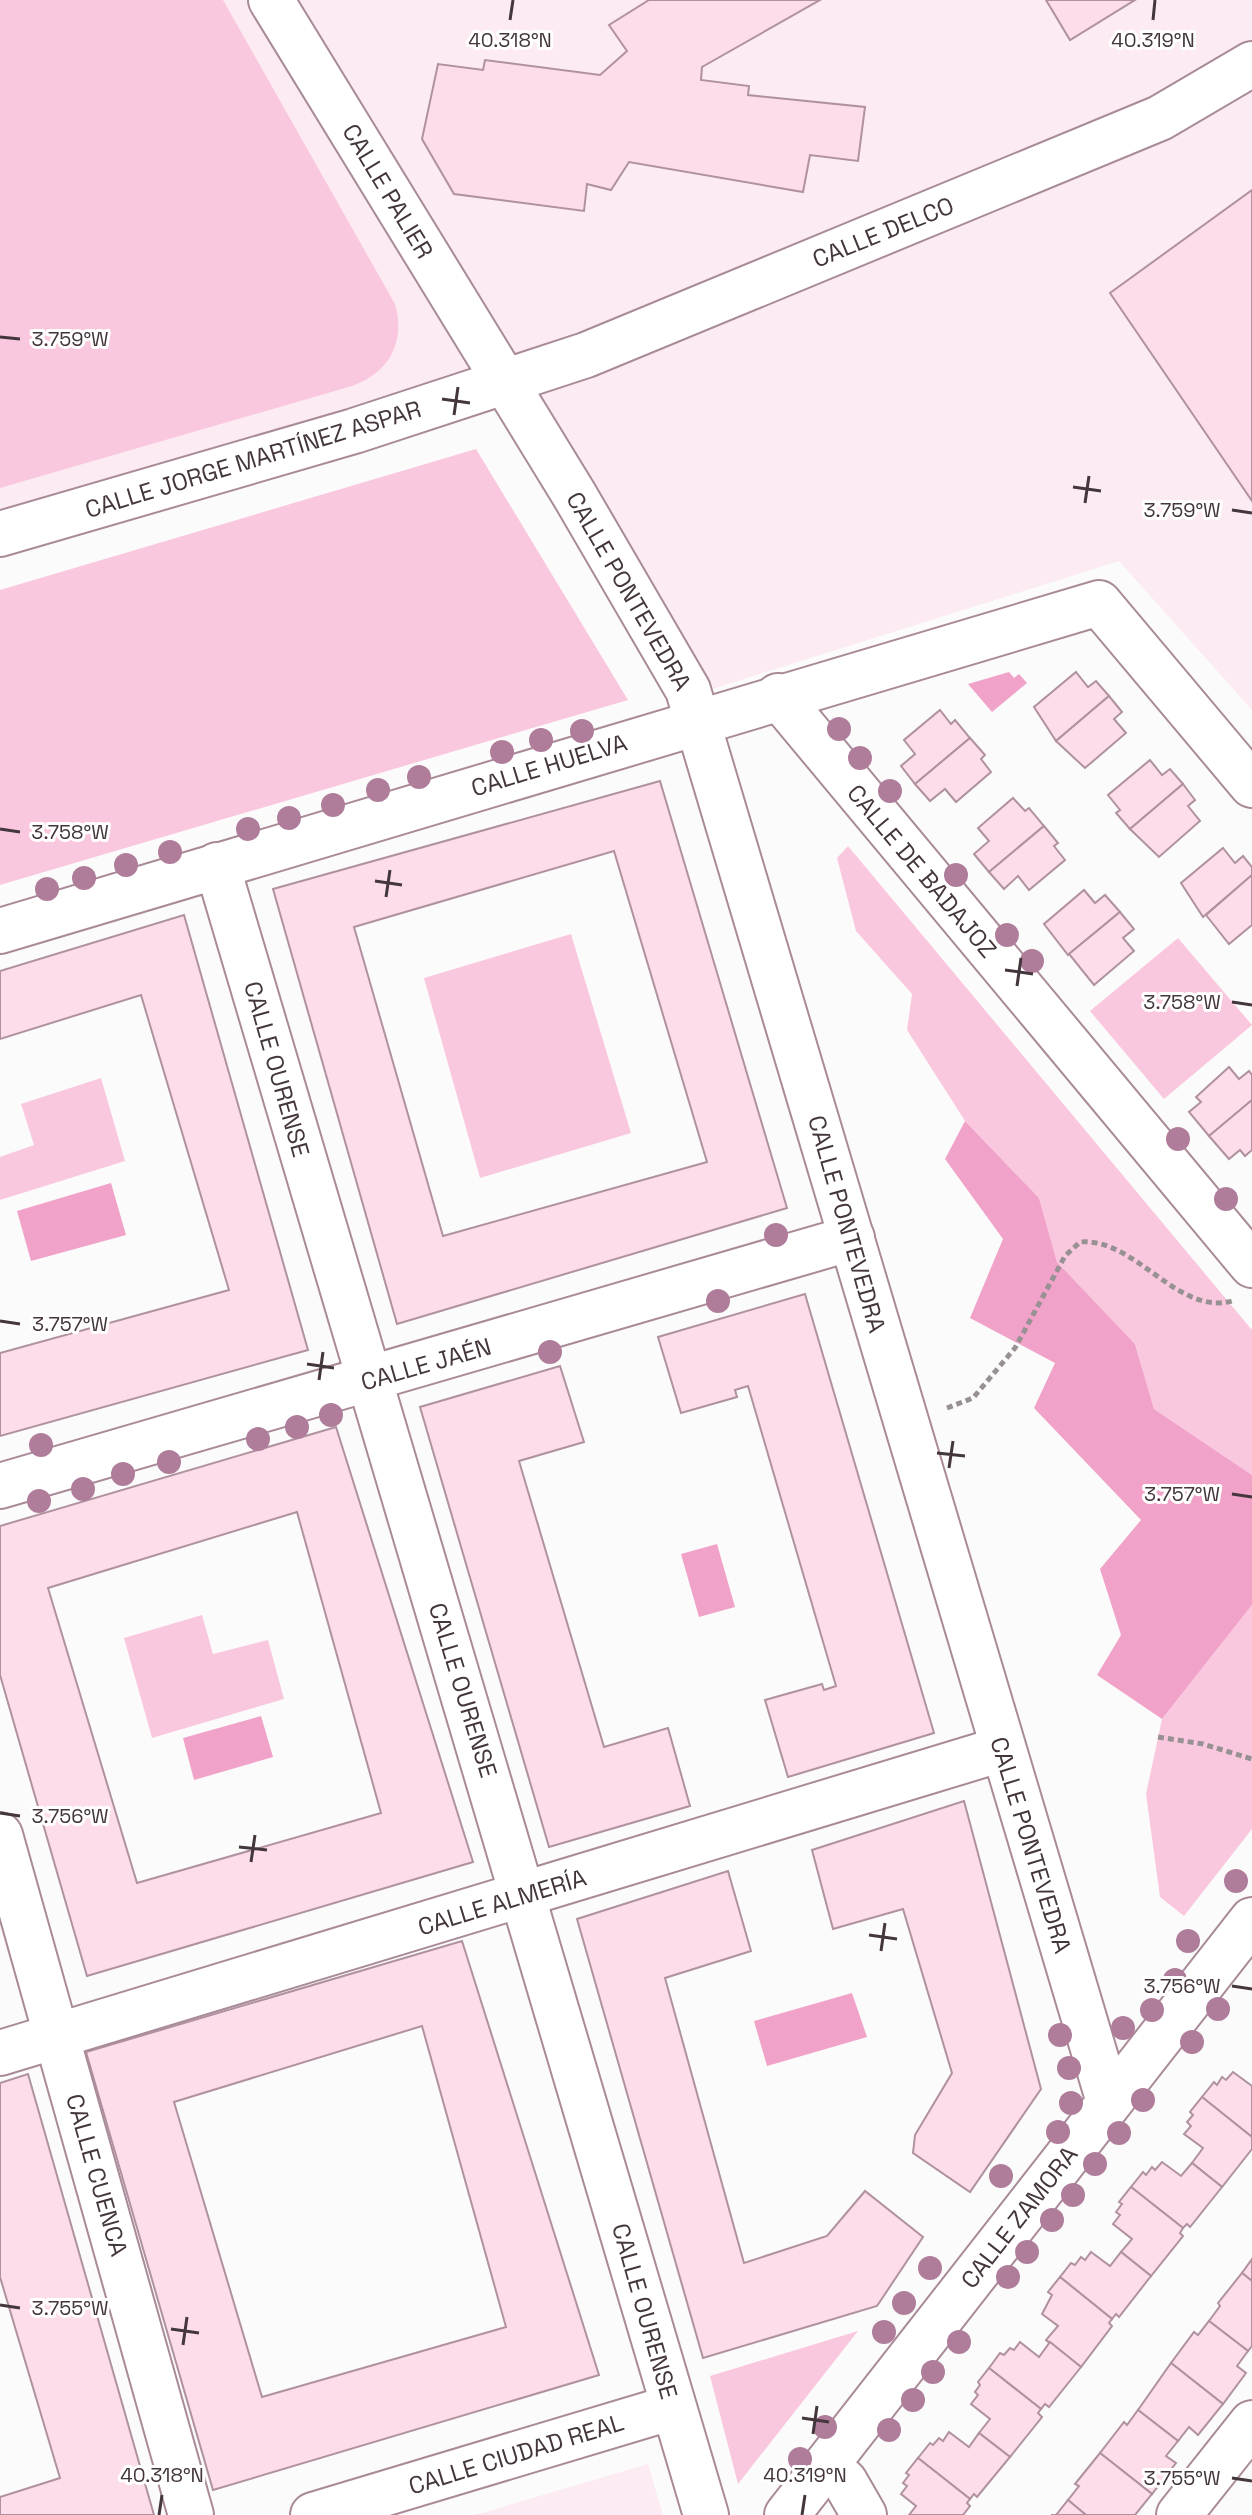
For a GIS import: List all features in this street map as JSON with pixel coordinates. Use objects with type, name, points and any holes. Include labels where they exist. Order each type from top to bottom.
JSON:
[{"type":"street","name":"CALLE PALIER","points":[[271,0],[505,382]]},
{"type":"street","name":"CALLE DELCO","points":[[505,382],[586,355],[1160,118],[1252,64]]},
{"type":"street","name":"CALLE JORGE MARTÍNEZ ASPAR","points":[[0,534],[354,431],[505,382]]},
{"type":"street","name":"CALLE PONTEVEDRA","points":[[505,382],[653,626],[688,690],[699,720],[1109,2102]]},
{"type":"street","name":"CALLE HUELVA","points":[[0,931],[778,696],[1099,603],[1252,785]]},
{"type":"street","name":"CALLE DE BADAJOZ","points":[[778,696],[1243,1283]]},
{"type":"street","name":"CALLE OURENSE","points":[[217,865],[706,2515]]},
{"type":"street","name":"CALLE JAÉN","points":[[0,1486],[852,1238]]},
{"type":"street","name":"CALLE ALMERÍA","points":[[0,2053],[1002,1749]]},
{"type":"street","name":"CALLE CUENCA","points":[[0,1835],[191,2515]]},
{"type":"street","name":"CALLE ZAMORA","points":[[787,2515],[1252,1920]]},
{"type":"street","name":"CALLE CIUDAD REAL","points":[[313,2515],[673,2407]]},
{"type":"street","points":[[1179,2515],[1252,2423]]},
{"type":"street","points":[[827,2465],[845,2482],[864,2515]]},
{"type":"path","points":[[947,1408],[966,1402],[981,1391],[1017,1343],[1065,1256],[1080,1242],[1096,1244],[1193,1296],[1219,1303],[1243,1283]]},
{"type":"path","points":[[1158,1737],[1203,1744],[1252,1759]]},
{"type":"shaded area","points":[[0,0],[1252,0],[1252,710],[1119,561],[709,690],[498,405],[0,550]]},
{"type":"shaded area","points":[[0,0],[223,0],[395,304],[398,318],[396,343],[385,364],[376,373],[352,386],[0,488]]},
{"type":"shaded area","points":[[476,449],[628,700],[0,885],[0,590]]},
{"type":"shaded area","points":[[1009,672],[1014,678],[1019,674],[1027,683],[992,712],[968,684]]},
{"type":"shaded area","points":[[848,846],[1252,1330],[1252,1475],[1154,1409],[1135,1344],[1057,1262],[1039,1198],[965,1121],[907,1030],[912,994],[856,931],[837,858]]},
{"type":"shaded area","points":[[571,934],[631,1133],[480,1178],[424,978]]},
{"type":"shaded area","points":[[1178,938],[1252,1025],[1164,1099],[1090,1011]]},
{"type":"shaded area","points":[[101,1078],[125,1161],[0,1200],[0,1157],[34,1145],[21,1104]]},
{"type":"shaded area","points":[[965,1121],[1039,1198],[1057,1262],[1135,1344],[1154,1409],[1252,1475],[1252,1605],[1162,1719],[1097,1675],[1121,1635],[1100,1569],[1141,1520],[1034,1408],[1055,1363],[970,1318],[1003,1239],[945,1159]]},
{"type":"shaded area","points":[[111,1183],[126,1235],[31,1261],[17,1211]]},
{"type":"shaded area","points":[[717,1544],[735,1607],[699,1617],[681,1554]]},
{"type":"shaded area","points":[[1252,1605],[1252,1829],[1184,1916],[1160,1897],[1146,1794],[1162,1719]]},
{"type":"shaded area","points":[[202,1615],[213,1654],[268,1640],[284,1699],[152,1738],[124,1638]]},
{"type":"shaded area","points":[[261,1716],[273,1757],[194,1780],[183,1738]]},
{"type":"shaded area","points":[[852,1993],[867,2037],[767,2066],[754,2021]]},
{"type":"shaded area","points":[[858,2331],[738,2484],[710,2376]]},
{"type":"shaded area","points":[[648,2464],[663,2515],[475,2515]]},
{"type":"building","points":[[649,0],[820,0],[702,67],[701,80],[749,86],[748,95],[865,107],[858,161],[810,155],[803,192],[629,162],[611,190],[587,184],[584,211],[454,194],[422,139],[438,64],[483,70],[485,60],[600,75],[627,51],[609,25]]},
{"type":"building","points":[[1046,0],[1135,0],[1070,40]]},
{"type":"building","points":[[1252,190],[1252,501],[1110,293]]},
{"type":"building","points":[[1076,672],[1088,687],[1096,681],[1109,696],[1056,741],[1034,707]]},
{"type":"building","points":[[1109,696],[1122,712],[1114,719],[1126,733],[1085,768],[1056,741]]},
{"type":"building","points":[[940,710],[951,724],[955,720],[970,738],[915,784],[901,766],[915,754],[904,740]]},
{"type":"building","points":[[970,738],[985,755],[981,759],[991,772],[956,802],[945,789],[930,801],[915,784]]},
{"type":"building","points":[[1150,760],[1162,775],[1170,769],[1183,784],[1130,829],[1116,813],[1120,810],[1108,795]]},
{"type":"building","points":[[660,781],[787,1208],[397,1324],[273,889]],"holes":[[[614,851],[707,1162],[443,1236],[354,927]]]},
{"type":"building","points":[[1183,784],[1195,800],[1188,806],[1200,821],[1159,857],[1130,829]]},
{"type":"building","points":[[1013,798],[1025,811],[1029,808],[1044,826],[989,872],[974,854],[989,841],[978,828]]},
{"type":"building","points":[[1044,826],[1058,843],[1054,846],[1065,860],[1029,890],[1018,876],[1004,889],[989,872]]},
{"type":"building","points":[[1223,848],[1235,863],[1243,856],[1252,867],[1252,875],[1203,917],[1181,883]]},
{"type":"building","points":[[1252,875],[1252,925],[1229,944],[1206,915]]},
{"type":"building","points":[[1084,890],[1095,903],[1105,895],[1120,912],[1068,955],[1044,924]]},
{"type":"building","points":[[1120,912],[1134,929],[1123,938],[1134,951],[1094,985],[1069,954]]},
{"type":"building","points":[[184,915],[308,1350],[0,1436],[0,1353],[229,1290],[141,995],[0,1039],[0,971]]},
{"type":"building","points":[[1229,1067],[1239,1079],[1249,1071],[1252,1075],[1252,1100],[1209,1136],[1189,1112],[1201,1102],[1196,1097]]},
{"type":"building","points":[[1252,1100],[1252,1150],[1245,1156],[1240,1150],[1229,1159],[1209,1136]]},
{"type":"building","points":[[805,1294],[934,1733],[788,1777],[765,1700],[822,1684],[824,1690],[836,1686],[748,1386],[735,1390],[737,1397],[681,1413],[658,1337]]},
{"type":"building","points":[[560,1366],[584,1442],[519,1461],[604,1747],[668,1728],[690,1806],[549,1847],[420,1407]]},
{"type":"building","points":[[336,1427],[473,1862],[87,1976],[0,1675],[0,1526]],"holes":[[[297,1512],[381,1813],[137,1883],[48,1588]]]},
{"type":"building","points":[[964,1801],[1041,2089],[970,2192],[913,2153],[915,2135],[952,2073],[903,1909],[833,1929],[812,1850]]},
{"type":"building","points":[[728,1871],[751,1951],[665,1978],[744,2263],[827,2236],[865,2191],[923,2237],[877,2306],[703,2358],[577,1919]]},
{"type":"building","points":[[462,1941],[599,2375],[213,2490],[86,2052]],"holes":[[[422,2026],[506,2327],[262,2397],[174,2102]]]},
{"type":"building","points":[[1233,2072],[1252,2086],[1252,2137],[1202,2097],[1214,2082],[1217,2085],[1222,2077],[1226,2080]]},
{"type":"building","points":[[28,2074],[154,2515],[0,2515],[0,2497],[60,2478],[0,2277],[0,2083]]},
{"type":"building","points":[[1202,2097],[1252,2137],[1252,2149],[1222,2187],[1192,2163],[1203,2148],[1184,2134],[1191,2126],[1187,2122],[1193,2115],[1190,2112]]},
{"type":"building","points":[[1162,2162],[1181,2176],[1192,2163],[1222,2187],[1190,2227],[1187,2224],[1183,2228],[1131,2187],[1143,2172],[1146,2175],[1152,2167],[1155,2170]]},
{"type":"building","points":[[1131,2187],[1183,2228],[1180,2233],[1183,2236],[1151,2276],[1121,2252],[1132,2239],[1113,2224],[1120,2215],[1116,2212],[1122,2204],[1119,2202]]},
{"type":"building","points":[[1091,2252],[1110,2266],[1121,2252],[1151,2276],[1119,2317],[1116,2314],[1112,2319],[1060,2277],[1071,2263],[1075,2265],[1081,2257],[1085,2260]]},
{"type":"building","points":[[1252,2259],[1252,2281],[1242,2273]]},
{"type":"building","points":[[1242,2273],[1252,2281],[1252,2346],[1248,2351],[1209,2321],[1220,2306],[1218,2303]]},
{"type":"building","points":[[1060,2277],[1112,2319],[1109,2323],[1112,2326],[1081,2367],[1046,2340],[1058,2326],[1042,2314],[1052,2295],[1048,2292]]},
{"type":"building","points":[[1209,2321],[1248,2351],[1237,2366],[1246,2373],[1223,2404],[1171,2363],[1194,2332],[1198,2335]]},
{"type":"building","points":[[1020,2342],[1039,2357],[1050,2342],[1081,2367],[1049,2407],[1045,2404],[1041,2409],[989,2368],[1000,2353],[1004,2355],[1010,2348],[1014,2350]]},
{"type":"building","points":[[1171,2363],[1223,2404],[1198,2435],[1189,2427],[1178,2441],[1138,2410]]},
{"type":"building","points":[[989,2368],[1041,2409],[1038,2413],[1042,2417],[1010,2457],[979,2433],[990,2419],[971,2404],[978,2395],[975,2392],[980,2385],[978,2382]]},
{"type":"building","points":[[1138,2410],[1178,2441],[1166,2456],[1176,2463],[1152,2494],[1100,2453],[1124,2422],[1127,2425]]},
{"type":"building","points":[[949,2432],[969,2447],[979,2433],[1010,2457],[977,2497],[974,2494],[970,2499],[918,2458],[930,2443],[933,2445],[939,2438],[943,2441]]},
{"type":"building","points":[[1100,2453],[1152,2494],[1135,2515],[1086,2515],[1068,2500],[1079,2486],[1075,2484]]},
{"type":"building","points":[[918,2458],[970,2499],[967,2503],[970,2506],[963,2515],[909,2515],[916,2506],[901,2494],[907,2486],[903,2483],[909,2475],[906,2473]]},
{"type":"building","points":[[1068,2500],[1086,2515],[1056,2515]]}]
